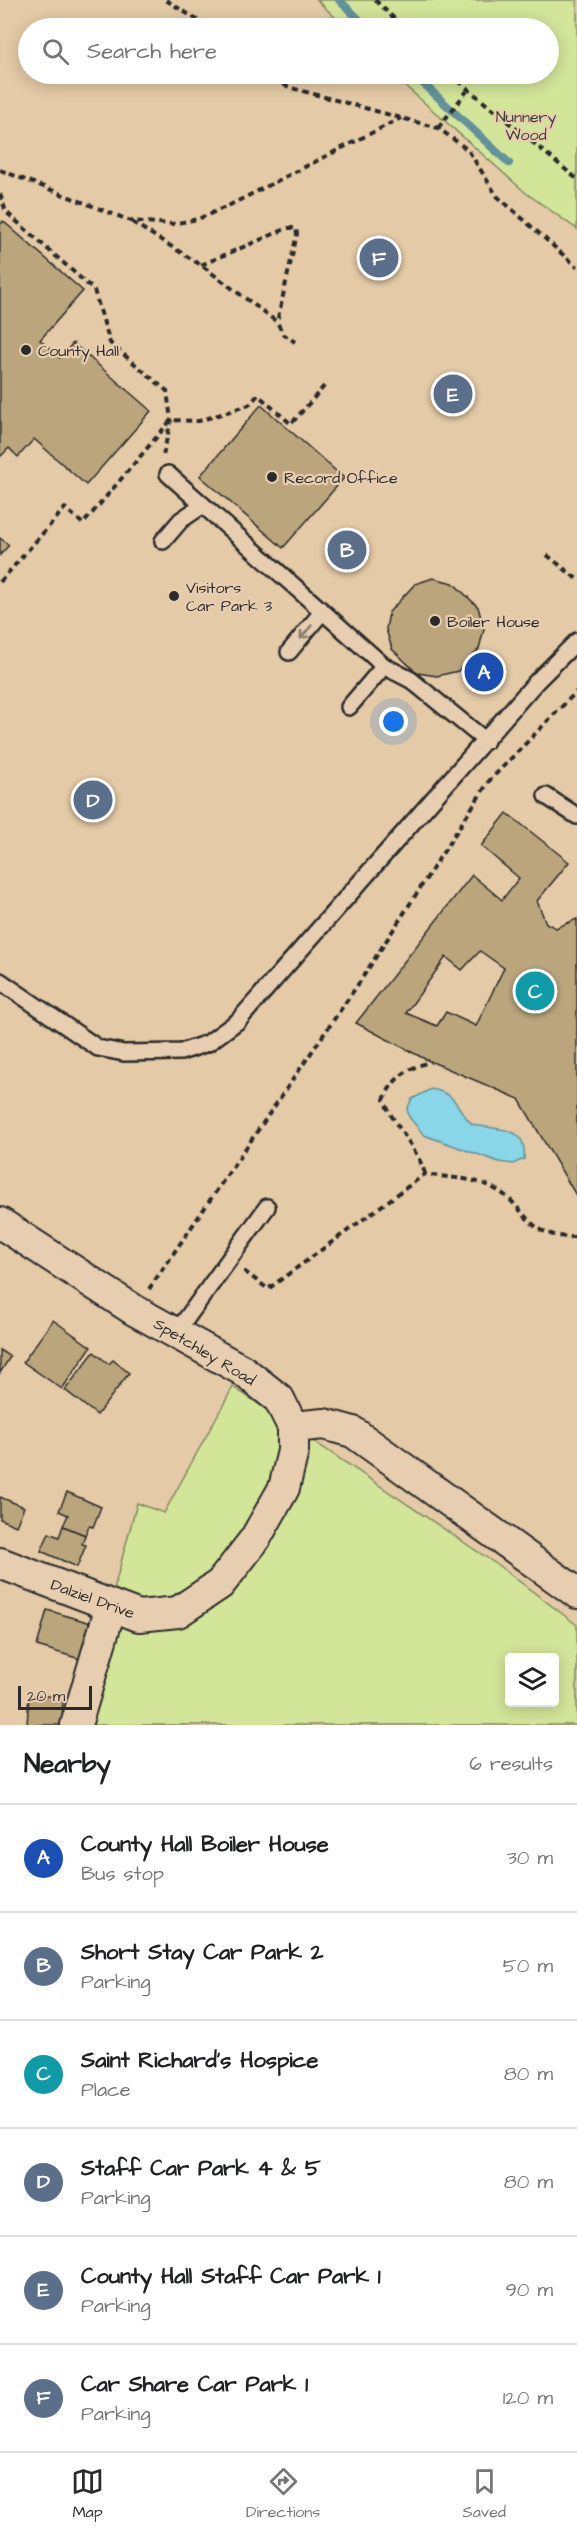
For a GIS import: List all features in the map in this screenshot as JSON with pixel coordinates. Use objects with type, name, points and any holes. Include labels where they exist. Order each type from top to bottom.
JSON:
[{"type":"street","name":"Spetchley Road","points":[[0,1223],[134,1310],[242,1370],[279,1399],[294,1427]]},
{"type":"street","points":[[294,1427],[324,1424],[353,1432],[577,1593]]},
{"type":"street","name":"Dalziel Drive","points":[[0,1563],[139,1616],[178,1612],[220,1584],[255,1539],[284,1488],[293,1451],[294,1427]]},
{"type":"street","points":[[76,1725],[111,1606]]},
{"type":"lane","points":[[168,474],[384,666],[411,680],[486,741]]},
{"type":"lane","points":[[163,541],[181,520],[203,505]]},
{"type":"lane","points":[[289,652],[322,612]]},
{"type":"lane","points":[[0,981],[98,1048],[152,1054],[181,1052],[208,1043],[238,1021],[536,682],[577,640]]},
{"type":"lane","points":[[349,707],[384,666]]},
{"type":"lane","points":[[546,796],[577,816]]},
{"type":"lane","points":[[176,1333],[267,1207]]},
{"type":"path","points":[[166,0],[194,18]]},
{"type":"path","points":[[375,0],[394,18]]},
{"type":"path","points":[[283,84],[438,128],[468,150],[497,196],[577,267]]},
{"type":"path","points":[[460,84],[577,179]]},
{"type":"path","points":[[438,128],[467,91]]},
{"type":"path","points":[[131,221],[172,224],[198,219],[402,118]]},
{"type":"path","points":[[0,170],[131,221],[201,265],[277,322],[283,334],[295,342]]},
{"type":"path","points":[[0,194],[6,212],[94,290],[110,343],[167,391],[171,420],[162,453],[168,474]]},
{"type":"path","points":[[201,265],[288,228],[297,228],[277,322]]},
{"type":"path","points":[[548,555],[577,579]]},
{"type":"path","points":[[134,1310],[359,983],[489,781],[577,691]]},
{"type":"path","points":[[425,1174],[412,1143],[401,1131],[384,1100],[394,1081],[405,1072],[431,1062]]},
{"type":"path","points":[[229,1260],[268,1289],[425,1174],[468,1179],[491,1186],[540,1231],[560,1237],[577,1237]]},
{"type":"green space","name":"Nunnery Wood","points":[[317,0],[577,0],[577,229],[526,193],[403,84],[559,84],[559,18],[336,18]]},
{"type":"green space","points":[[233,1387],[499,1566],[577,1625],[577,1725],[92,1725],[113,1651],[115,1585],[137,1503],[164,1513]]},
{"type":"water","points":[[431,1089],[452,1098],[472,1124],[515,1134],[521,1139],[524,1147],[524,1159],[513,1164],[499,1162],[424,1135],[409,1117],[407,1109],[412,1099]]},
{"type":"building","name":"County Hall","points":[[3,221],[83,291],[40,340],[60,358],[73,343],[151,411],[86,485],[34,439],[18,457],[9,448],[0,457],[0,225]]},
{"type":"building","name":"Record Office","points":[[261,405],[344,478],[283,548],[200,476]]},
{"type":"building","points":[[0,538],[9,545],[0,555]]},
{"type":"building","name":"Boiler House","points":[[433,578],[453,583],[478,607],[484,629],[479,649],[458,671],[437,676],[417,673],[392,649],[386,629],[389,612],[415,584]]},
{"type":"building","points":[[507,813],[569,862],[537,901],[546,923],[556,928],[577,919],[577,1197],[519,1099],[425,1059],[356,1023],[472,875],[502,900],[519,878],[481,846]],"holes":[[[480,951],[504,968],[476,1026],[446,1012],[437,1026],[406,1013],[446,957],[462,970]]]},
{"type":"building","points":[[53,1320],[91,1347],[62,1389],[23,1362]]},
{"type":"building","points":[[0,1350],[10,1357],[0,1373]]},
{"type":"building","points":[[94,1352],[109,1364],[113,1360],[129,1373],[97,1415],[65,1390]]},
{"type":"building","points":[[67,1492],[101,1507],[93,1527],[89,1526],[85,1535],[63,1526],[68,1515],[59,1511]]},
{"type":"building","points":[[0,1497],[24,1507],[16,1526],[0,1519]]},
{"type":"building","points":[[63,1526],[85,1535],[82,1544],[86,1545],[77,1567],[41,1551],[49,1533],[59,1537]]},
{"type":"building","points":[[47,1610],[91,1623],[80,1659],[37,1646]]},
{"type":"building","points":[[29,1695],[63,1697],[62,1725],[27,1725]]},
{"type":"waterway","points":[[339,0],[358,18]]},
{"type":"waterway","points":[[424,84],[509,163]]},
{"type":"place","name":"Car Share Car Park 1","points":[[379,258]]},
{"type":"place","name":"County Hall","points":[[26,350]]},
{"type":"place","name":"County Hall Staff Car Park 1","points":[[453,394]]},
{"type":"place","name":"Record Office","points":[[272,477]]},
{"type":"place","name":"Short Stay Car Park 2","points":[[347,550]]},
{"type":"place","name":"Visitors Car Park 3","points":[[174,596]]},
{"type":"place","name":"Boiler House","points":[[435,621]]},
{"type":"place","name":"County Hall Boiler House","points":[[484,672]]},
{"type":"place","name":"Staff Car Park 4 & 5","points":[[93,800]]},
{"type":"place","name":"Saint Richard's Hospice","points":[[535,991]]}]
